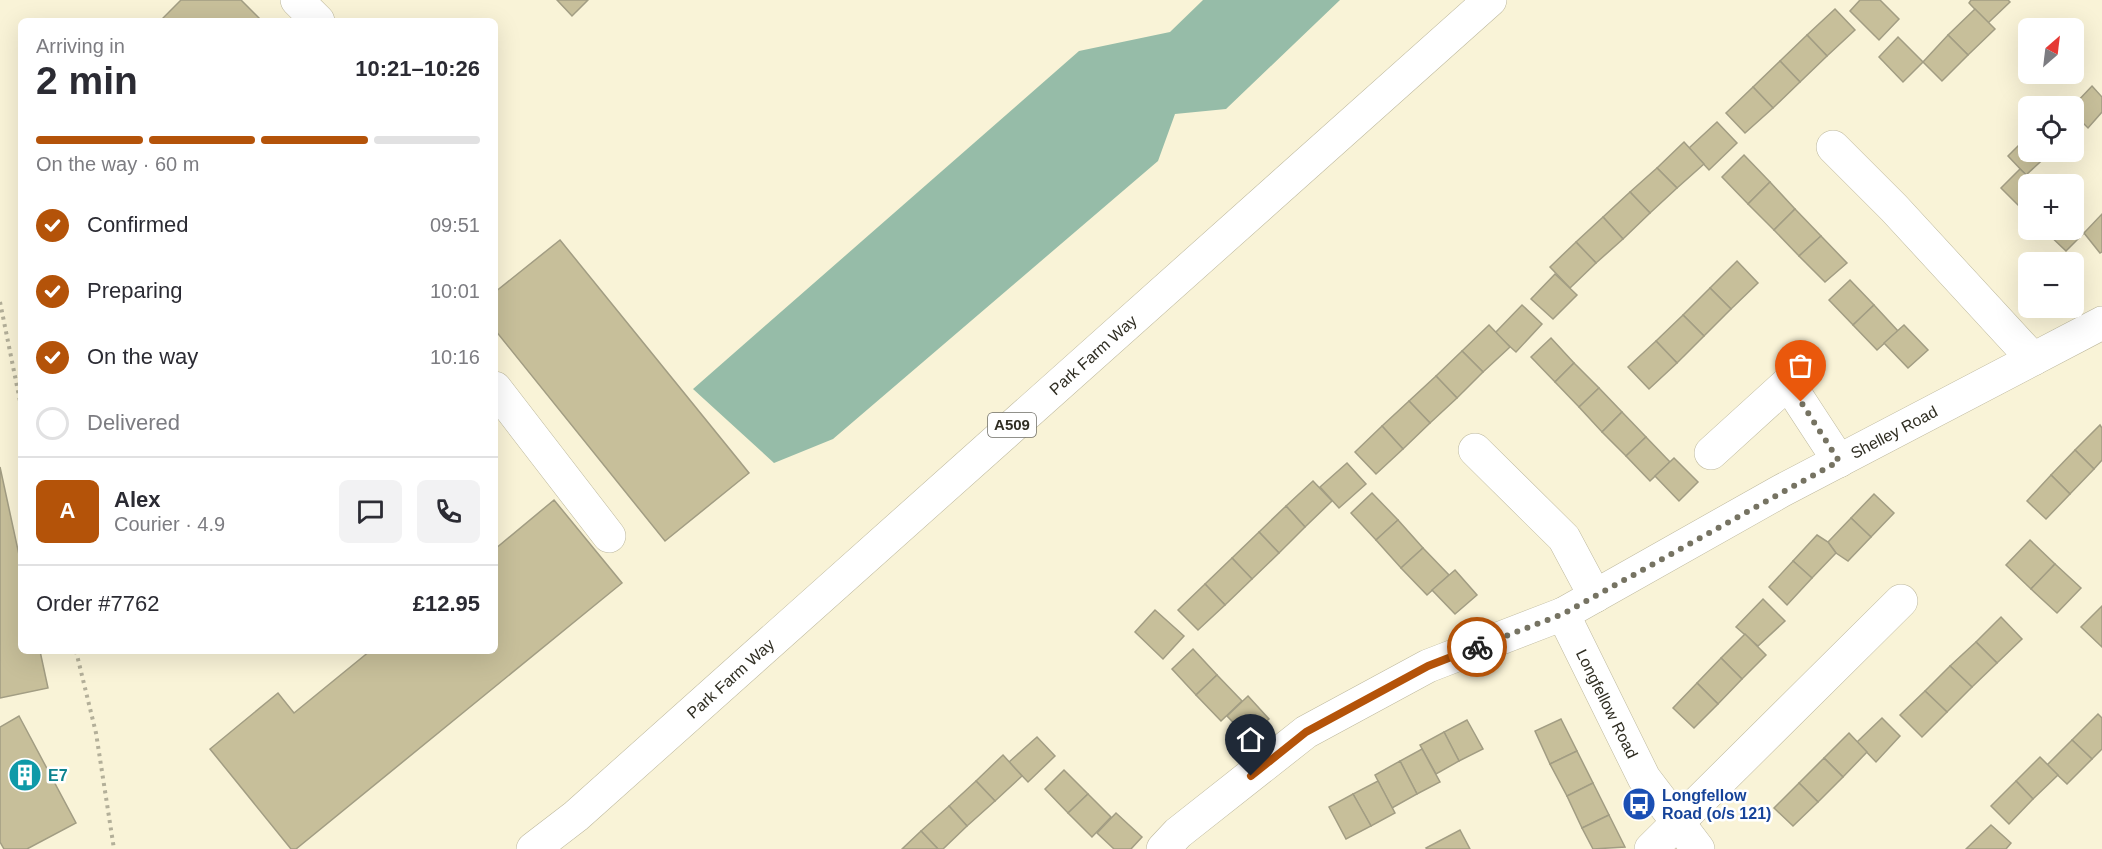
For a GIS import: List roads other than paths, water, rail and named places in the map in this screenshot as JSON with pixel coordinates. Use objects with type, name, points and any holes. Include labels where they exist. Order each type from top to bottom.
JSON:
[{"type":"main road","points":[[297,0],[315,18]]},
{"type":"main road","name":"Park Farm Way","points":[[533,849],[576,816],[1490,0]]},
{"type":"main road","points":[[1833,147],[1894,208],[2033,359]]},
{"type":"main road","name":"Shelley Road","points":[[1163,849],[1178,833],[1306,732],[1428,666],[1563,614],[1839,461],[2102,323]]},
{"type":"main road","points":[[1711,453],[1788,383],[1839,461]]},
{"type":"main road","points":[[498,392],[609,536]]},
{"type":"main road","points":[[1475,450],[1564,538],[1595,596]]},
{"type":"main road","points":[[1651,849],[1901,601]]},
{"type":"main road","name":"Longfellow Road","points":[[1563,614],[1644,778],[1698,849]]},
{"type":"place","name":"E7","points":[[25,775]]},
{"type":"place","name":"Longfellow Road (o/s 121)","points":[[1639,804]]}]
